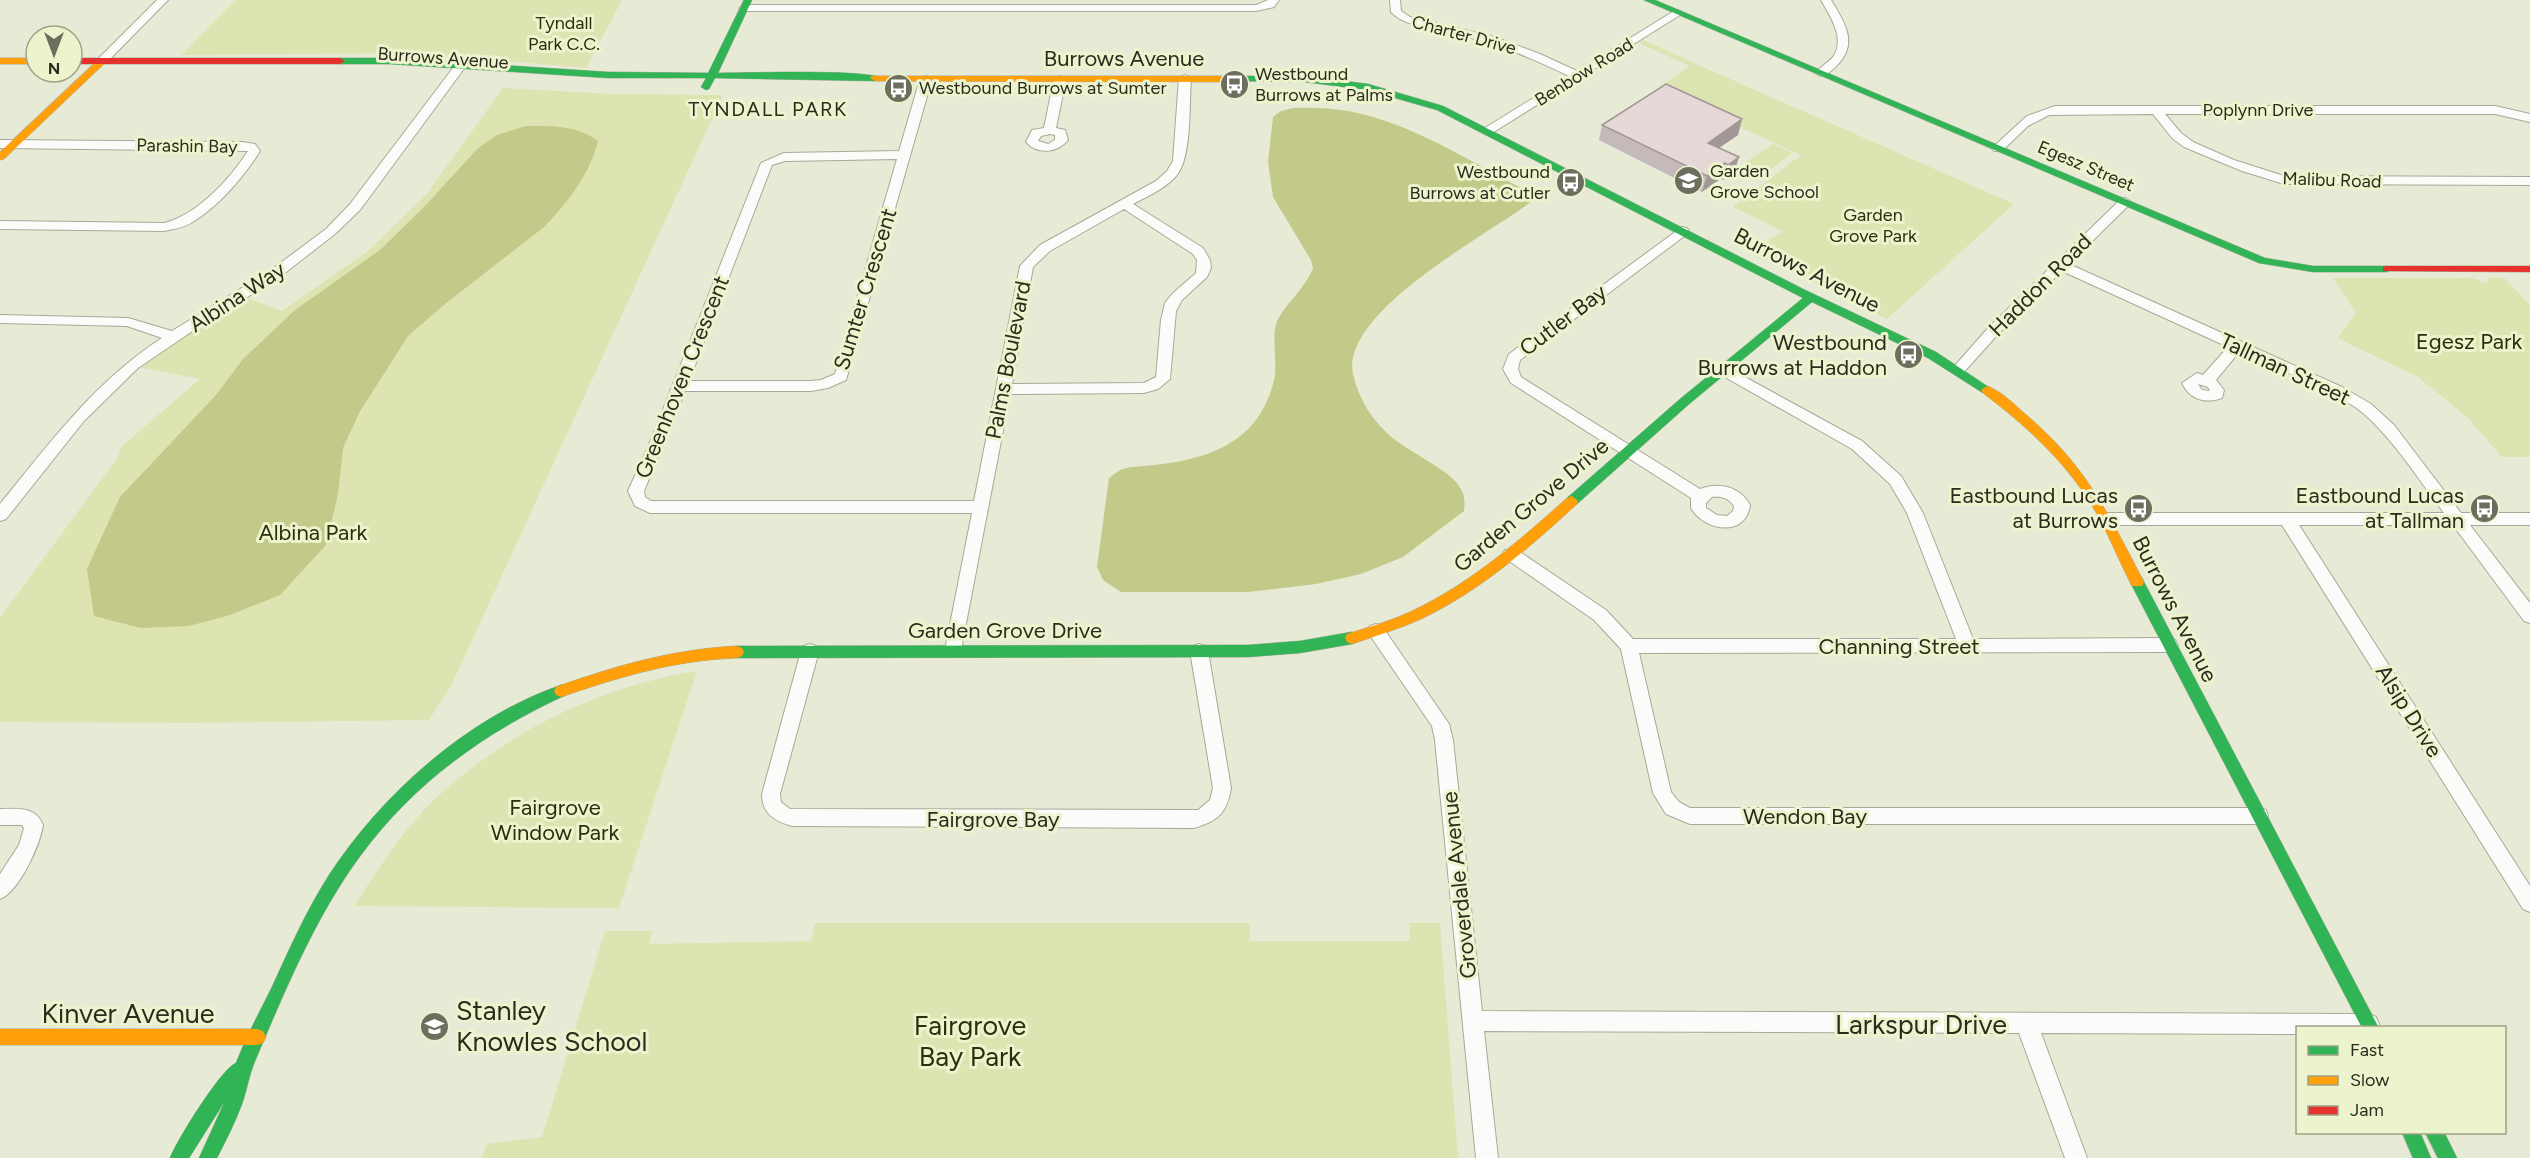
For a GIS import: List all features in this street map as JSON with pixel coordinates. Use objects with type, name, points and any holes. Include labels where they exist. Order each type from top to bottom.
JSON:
[{"type":"street","points":[[0,157],[7,144],[102,61],[163,0]]},
{"type":"street","points":[[709,81],[746,4],[1166,4],[1256,8],[1270,5],[1274,0]]},
{"type":"street","name":"Charter Drive","points":[[1395,0],[1396,12],[1406,19],[1490,39],[1536,56],[1577,76]]},
{"type":"street","name":"Egesz Street","points":[[1648,0],[2125,202],[2244,255],[2293,268],[2530,269]]},
{"type":"street","points":[[1821,73],[1841,55],[1844,47],[1841,28],[1826,0]]},
{"type":"street","name":"Benbow Road","points":[[1489,132],[1678,13]]},
{"type":"street","name":"Burrows Avenue","points":[[84,61],[390,60],[456,71],[579,85],[850,75],[883,79],[1305,79],[1368,87],[1440,108],[1958,370],[2016,411],[2047,441],[2089,491],[2370,1026]]},
{"type":"street","points":[[0,61],[24,61]]},
{"type":"street","points":[[0,71],[24,71]]},
{"type":"street","name":"Burrows Avenue","points":[[84,71],[456,71]]},
{"type":"street","name":"Albina Way","points":[[0,515],[78,420],[132,366],[175,336],[278,272],[341,222],[355,207],[456,71]]},
{"type":"street","name":"Palms Boulevard","points":[[954,650],[1027,266],[1045,248],[1160,184],[1176,167],[1185,78]]},
{"type":"street","name":"Sumter Crescent","points":[[679,386],[811,386],[823,385],[841,377],[926,79]]},
{"type":"street","points":[[1050,130],[1060,79]]},
{"type":"street","name":"Poplynn Drive","points":[[1998,148],[2040,112],[2055,110],[2495,110],[2530,118]]},
{"type":"street","name":"Malibu Road","points":[[2156,110],[2175,134],[2187,143],[2264,175],[2284,180],[2530,182]]},
{"type":"street","name":"Parashin Bay","points":[[0,225],[164,227],[176,225],[187,220],[213,197],[254,151],[251,147],[242,146],[7,144]]},
{"type":"street","name":"Greenhoven Crescent","points":[[905,155],[784,157],[767,163],[636,491],[641,504],[650,507],[980,507]]},
{"type":"street","name":"Haddon Road","points":[[1958,370],[1994,330],[2125,202]]},
{"type":"street","points":[[1003,389],[1144,388],[1153,386],[1163,379],[1172,304],[1203,274],[1204,262],[1198,251],[1124,204]]},
{"type":"street","name":"Cutler Bay","points":[[1628,450],[1516,380],[1510,374],[1509,368],[1514,357],[1682,231]]},
{"type":"street","name":"Tallman Street","points":[[2060,265],[2337,391],[2366,408],[2389,429],[2530,616]]},
{"type":"street","name":"Garden Grove Drive","points":[[246,1060],[313,922],[350,857],[392,807],[432,770],[458,750],[527,706],[567,686],[606,673],[679,656],[738,651],[1198,651],[1309,647],[1376,631],[1447,600],[1511,554],[1721,369],[1811,297]]},
{"type":"street","points":[[2,321],[128,322],[175,336]]},
{"type":"street","points":[[2207,380],[2237,346]]},
{"type":"street","points":[[1721,369],[1857,445],[1896,480],[1915,513],[1968,647]]},
{"type":"street","points":[[1628,450],[1700,496]]},
{"type":"street","points":[[2104,519],[2530,519]]},
{"type":"street","name":"Alsip Drive","points":[[2287,519],[2530,903]]},
{"type":"street","points":[[1511,554],[1600,615],[1629,646]]},
{"type":"street","name":"Groverdale Avenue","points":[[1376,631],[1440,724],[1446,755],[1487,1158]]},
{"type":"street","name":"Channing Street","points":[[1629,646],[2169,645]]},
{"type":"street","name":"Wendon Bay","points":[[1629,646],[1662,793],[1671,808],[1690,816],[2259,816]]},
{"type":"street","name":"Fairgrove Bay","points":[[810,651],[771,794],[771,802],[781,814],[792,818],[1194,820],[1204,817],[1219,804],[1222,789],[1198,651]]},
{"type":"street","points":[[0,817],[26,817],[34,825],[33,834],[24,852],[0,890]]},
{"type":"street","name":"Larkspur Drive","points":[[1472,1021],[2370,1026]]},
{"type":"street","points":[[2027,1024],[2076,1158]]},
{"type":"street","name":"Kinver Avenue","points":[[0,1037],[257,1037]]},
{"type":"street","points":[[178,1158],[217,1097],[246,1060]]},
{"type":"street","points":[[208,1158],[235,1097],[246,1060]]},
{"type":"street","points":[[2412,1134],[2422,1158]]},
{"type":"street","points":[[2435,1134],[2448,1158]]},
{"type":"green space","name":"Tyndall Park C.C.","points":[[235,0],[622,0],[586,68],[415,53],[181,55]]},
{"type":"green space","name":"Garden Grove Park","points":[[1644,40],[2014,204],[1887,319],[1754,252],[1782,231],[1733,207],[1801,155],[1656,89],[1690,66],[1639,43]]},
{"type":"green space","name":"Albina Park","points":[[503,88],[613,94],[723,95],[452,684],[429,720],[188,723],[0,722],[0,617],[117,459],[122,446],[200,379],[138,367],[242,296],[282,311],[368,251],[426,195]]},
{"type":"green space","points":[[1773,144],[1793,153],[1767,172],[1746,162]]},
{"type":"green space","name":"Egesz Park","points":[[2333,278],[2472,278],[2487,283],[2489,278],[2505,278],[2530,306],[2530,457],[2502,457],[2467,417],[2418,377],[2337,338],[2356,313]]},
{"type":"green space","name":"Fairgrove Window Park","points":[[697,671],[619,908],[354,906],[392,849],[425,809],[465,773],[495,751],[558,715],[591,700],[660,678]]},
{"type":"green space","name":"Fairgrove Bay Park","points":[[815,923],[1250,923],[1250,941],[1410,941],[1409,923],[1440,923],[1458,1158],[482,1158],[487,1144],[542,1137],[605,931],[652,931],[649,944],[811,941]]},
{"type":"shaded area","points":[[1293,108],[1348,111],[1396,125],[1441,145],[1529,192],[1532,201],[1453,254],[1393,301],[1370,325],[1355,350],[1353,374],[1361,398],[1369,412],[1394,439],[1438,467],[1456,482],[1463,494],[1464,511],[1403,557],[1361,574],[1316,584],[1248,592],[1121,592],[1103,580],[1097,567],[1109,478],[1120,470],[1130,467],[1177,462],[1219,449],[1238,438],[1253,423],[1266,404],[1275,373],[1277,321],[1310,276],[1313,268],[1311,260],[1273,197],[1268,162],[1273,117],[1281,111]]},
{"type":"shaded area","points":[[526,126],[573,129],[590,136],[598,141],[590,164],[561,209],[544,227],[445,304],[408,336],[359,413],[343,448],[338,494],[326,545],[280,595],[230,615],[189,626],[141,628],[94,616],[87,569],[120,497],[216,395],[243,359],[295,310],[380,250],[425,206],[478,148],[497,135]]},
{"type":"building","name":"Garden Grove School","points":[[1666,84],[1742,119],[1708,143],[1739,157],[1728,165],[1725,163],[1707,176],[1602,125]]},
{"type":"traffic: fast","points":[[706,87],[748,0]]},
{"type":"traffic: fast","points":[[1648,0],[2263,261],[2313,269],[2387,269]]},
{"type":"traffic: fast","points":[[340,61],[390,61],[608,75],[875,78]]},
{"type":"traffic: fast","points":[[1238,79],[1305,79],[1368,87],[1440,108],[1799,291],[1932,355],[1987,390]]},
{"type":"traffic: fast","points":[[1572,501],[1684,402],[1811,297]]},
{"type":"traffic: fast","points":[[2137,582],[2370,1026]]},
{"type":"traffic: fast","points":[[737,652],[1248,651],[1300,647],[1352,638]]},
{"type":"traffic: fast","points":[[208,1158],[233,1104],[245,1062],[292,963],[334,882],[355,851],[404,794],[432,769],[494,725],[527,706],[561,691]]},
{"type":"traffic: fast","points":[[179,1158],[217,1097],[237,1071]]},
{"type":"traffic: fast","points":[[2412,1134],[2422,1158]]},
{"type":"traffic: fast","points":[[2435,1134],[2448,1158]]},
{"type":"traffic: slow","points":[[0,61],[24,61]]},
{"type":"traffic: slow","points":[[0,157],[102,61]]},
{"type":"traffic: slow","points":[[875,78],[1238,79]]},
{"type":"traffic: slow","points":[[1987,390],[2042,436],[2079,477],[2102,513],[2137,582]]},
{"type":"traffic: slow","points":[[1352,638],[1385,628],[1444,601],[1496,566],[1572,501]]},
{"type":"traffic: slow","points":[[561,691],[604,676],[670,659],[737,652]]},
{"type":"traffic: slow","points":[[0,1037],[257,1037]]},
{"type":"traffic: jam","points":[[84,61],[340,61]]},
{"type":"traffic: jam","points":[[2387,269],[2530,269]]},
{"type":"place","name":"Westbound Burrows at Palms","points":[[1234,84]]},
{"type":"place","name":"Westbound Burrows at Sumter","points":[[898,88]]},
{"type":"place","name":"Garden Grove School","points":[[1689,181]]},
{"type":"place","name":"Westbound Burrows at Cutler","points":[[1571,182]]},
{"type":"place","name":"Westbound Burrows at Haddon","points":[[1908,355]]},
{"type":"place","name":"Eastbound Lucas at Burrows","points":[[2139,508]]},
{"type":"place","name":"Eastbound Lucas at Tallman","points":[[2485,508]]},
{"type":"place","name":"Stanley Knowles School","points":[[435,1026]]},
{"type":"district","name":"TYNDALL PARK","points":[[768,109]]}]
